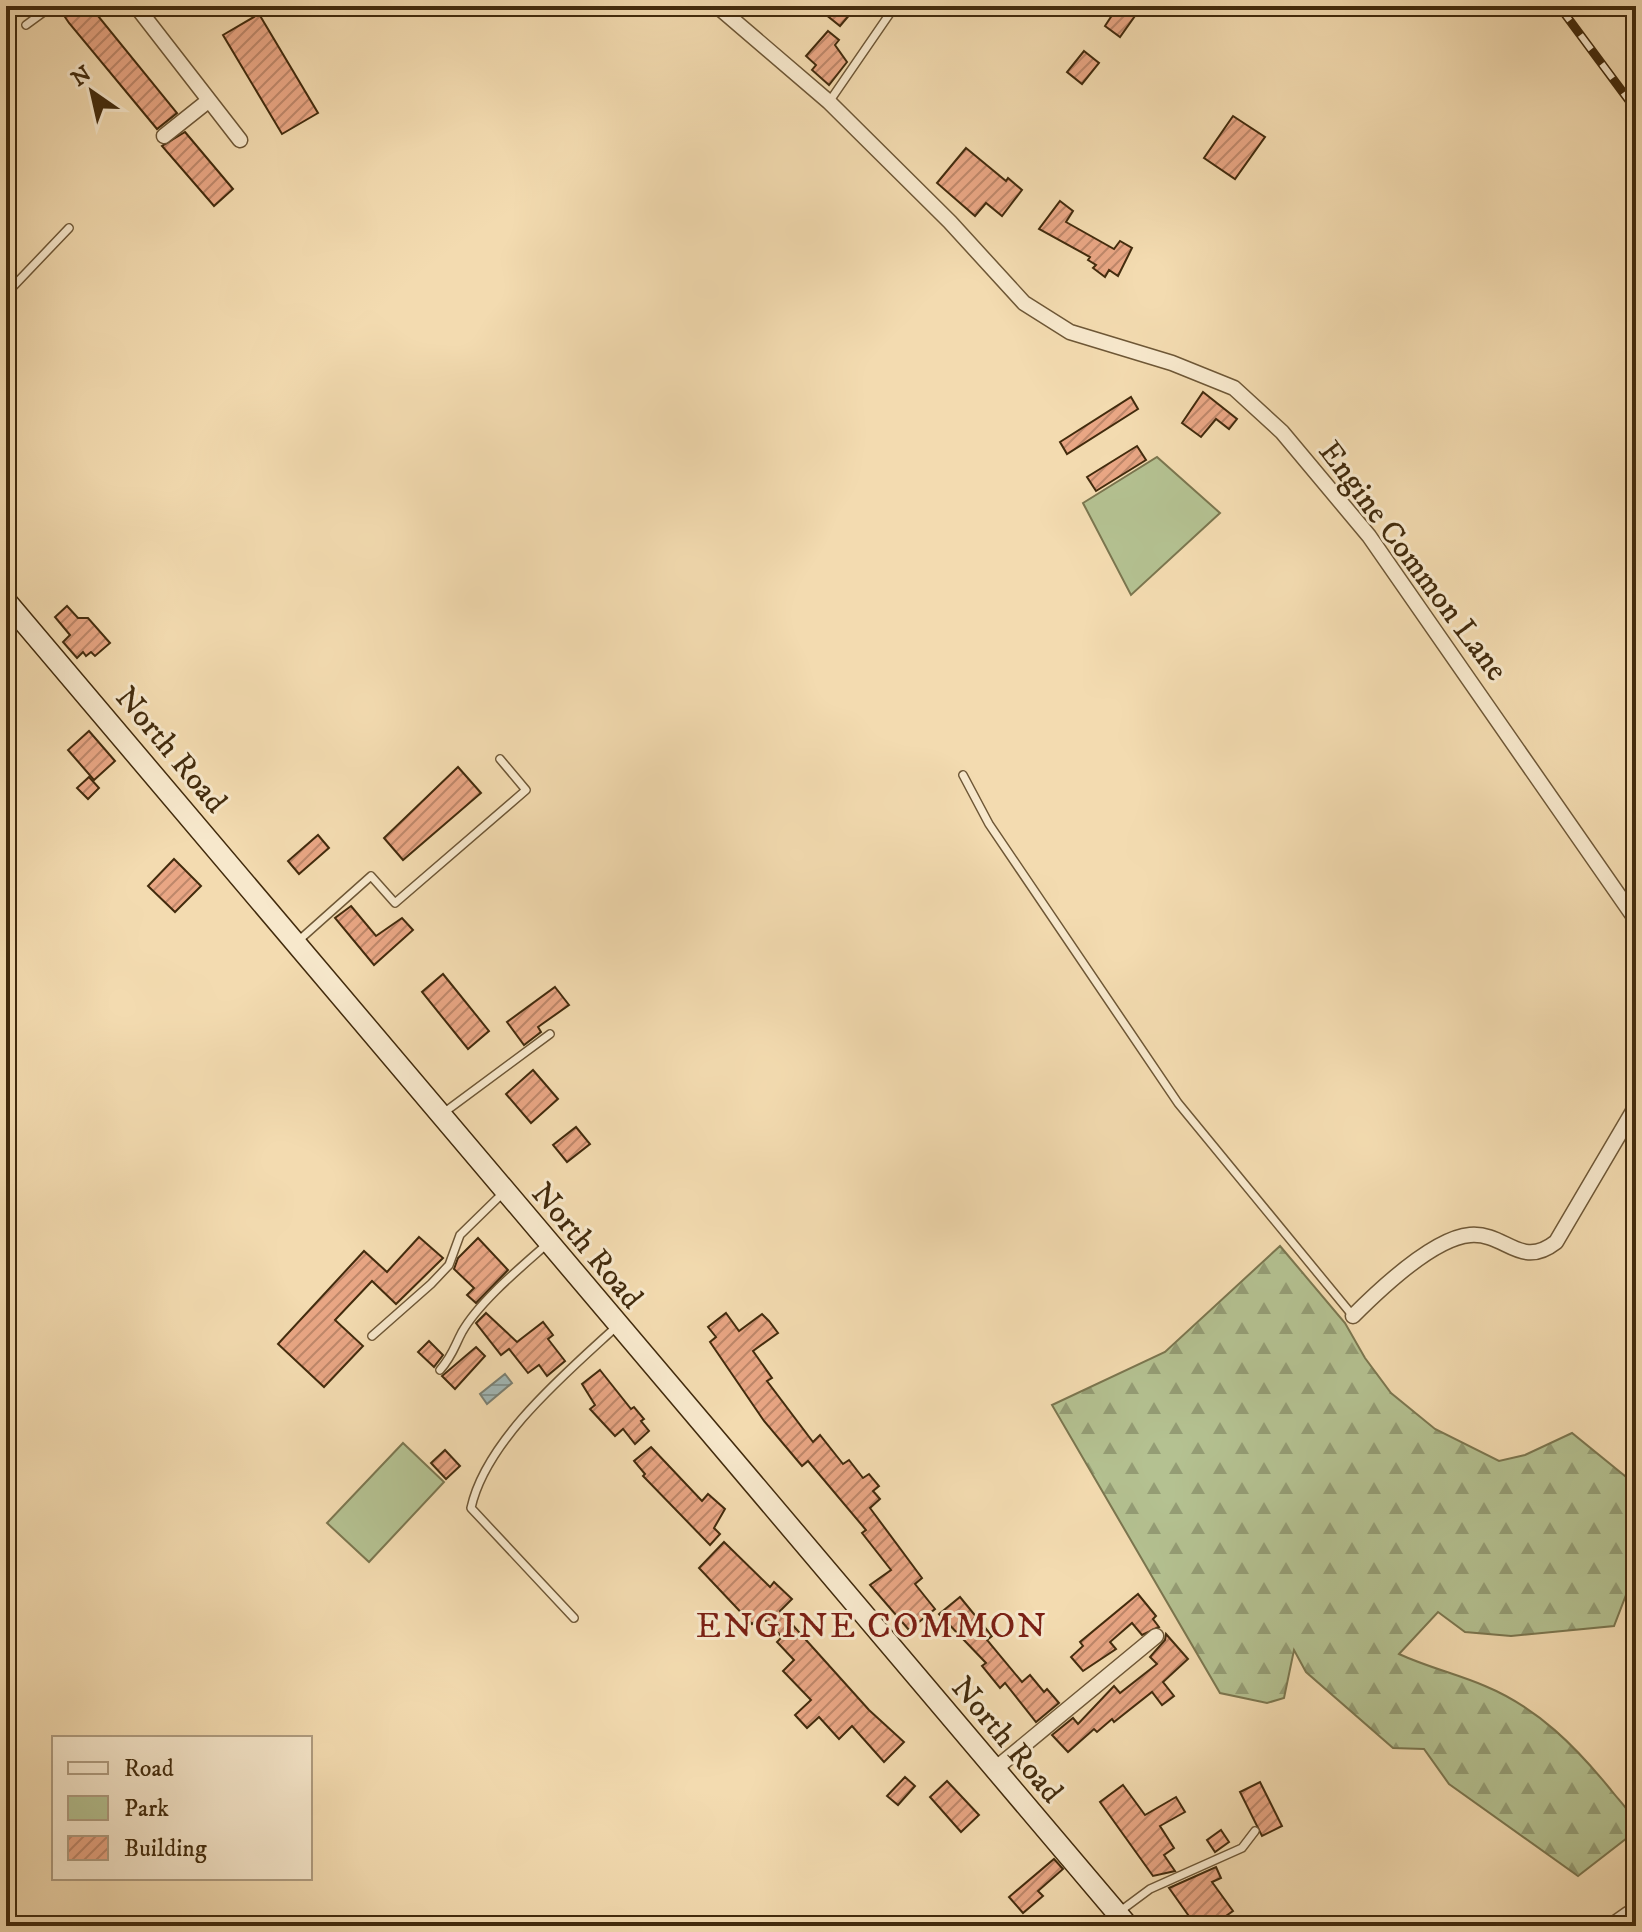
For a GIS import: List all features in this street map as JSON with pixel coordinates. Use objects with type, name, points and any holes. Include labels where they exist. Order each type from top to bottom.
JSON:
[{"type":"street","points":[[136,6],[240,140]]},
{"type":"street","name":"Engine Common Lane","points":[[717,6],[829,102],[950,222],[1024,303],[1070,332],[1172,363],[1234,388],[1282,432],[1369,536],[1636,920]]},
{"type":"street","points":[[164,136],[208,101]]},
{"type":"street","name":"North Road","points":[[6,601],[1122,1920]]},
{"type":"street","points":[[1353,1316],[1408,1268],[1446,1242],[1467,1235],[1484,1235],[1527,1254],[1544,1252],[1556,1242],[1636,1106]]},
{"type":"street","points":[[995,1769],[1156,1636]]},
{"type":"street","points":[[1611,1926],[1628,1914],[1636,1913]]},
{"type":"lane","points":[[26,25],[52,6]]},
{"type":"lane","points":[[829,102],[895,6]]},
{"type":"lane","points":[[6,294],[69,228]]},
{"type":"lane","points":[[295,943],[371,876],[395,903],[526,790],[500,759]]},
{"type":"lane","points":[[963,775],[989,824],[1178,1103],[1353,1316]]},
{"type":"lane","points":[[440,1115],[550,1034]]},
{"type":"lane","points":[[372,1336],[449,1265],[460,1235],[504,1192]]},
{"type":"lane","points":[[440,1370],[456,1352],[462,1333],[473,1318],[548,1244]]},
{"type":"lane","points":[[574,1618],[471,1508],[475,1489],[498,1450],[547,1392],[617,1325]]},
{"type":"lane","points":[[1122,1920],[1150,1889],[1242,1848],[1255,1831]]},
{"type":"green space","points":[[1157,457],[1220,513],[1131,595],[1083,503]]},
{"type":"green space","points":[[1280,1246],[1345,1323],[1365,1358],[1391,1393],[1435,1429],[1499,1461],[1525,1455],[1572,1433],[1636,1485],[1636,1569],[1614,1626],[1511,1636],[1465,1632],[1438,1612],[1399,1654],[1485,1686],[1522,1705],[1570,1744],[1623,1804],[1636,1831],[1578,1876],[1449,1784],[1424,1749],[1393,1748],[1306,1672],[1294,1650],[1284,1698],[1267,1703],[1220,1693],[1052,1405],[1165,1352]]},
{"type":"green space","points":[[403,1443],[444,1482],[369,1562],[327,1523]]},
{"type":"water","points":[[505,1374],[512,1383],[487,1404],[480,1394]]},
{"type":"building","points":[[69,6],[90,6],[177,113],[157,129],[69,23],[61,11]]},
{"type":"building","points":[[815,6],[857,6],[840,26]]},
{"type":"building","points":[[1118,6],[1142,6],[1120,37],[1105,26]]},
{"type":"building","points":[[259,14],[318,113],[282,134],[223,35]]},
{"type":"building","points":[[828,31],[839,40],[835,45],[847,62],[829,85],[812,70],[816,65],[806,56]]},
{"type":"building","points":[[1084,51],[1099,63],[1082,84],[1067,72]]},
{"type":"building","points":[[1233,116],[1265,137],[1235,179],[1204,158]]},
{"type":"building","points":[[185,132],[233,189],[214,206],[162,146]]},
{"type":"building","points":[[966,148],[1022,190],[1002,216],[986,203],[975,216],[937,183]]},
{"type":"building","points":[[1060,201],[1073,211],[1066,222],[1114,249],[1120,241],[1132,248],[1118,276],[1109,270],[1105,277],[1093,268],[1096,265],[1088,260],[1090,257],[1039,229]]},
{"type":"building","points":[[1203,392],[1237,419],[1229,429],[1216,419],[1201,437],[1182,423]]},
{"type":"building","points":[[1131,397],[1138,409],[1067,454],[1060,442]]},
{"type":"building","points":[[1137,446],[1146,460],[1096,491],[1087,477]]},
{"type":"building","points":[[67,606],[78,618],[88,618],[110,643],[95,656],[91,652],[86,656],[83,652],[77,658],[63,642],[70,635],[55,617]]},
{"type":"building","points":[[89,731],[115,761],[94,780],[68,750]]},
{"type":"building","points":[[458,767],[481,793],[403,860],[384,838]]},
{"type":"building","points":[[89,777],[99,788],[88,799],[77,788]]},
{"type":"building","points":[[318,835],[329,848],[299,874],[288,861]]},
{"type":"building","points":[[174,859],[201,886],[175,912],[148,886]]},
{"type":"building","points":[[351,906],[376,936],[402,918],[413,930],[374,965],[335,918]]},
{"type":"building","points":[[443,974],[489,1031],[468,1049],[422,992]]},
{"type":"building","points":[[555,987],[569,1005],[538,1027],[541,1032],[524,1045],[507,1022]]},
{"type":"building","points":[[533,1070],[558,1099],[531,1123],[506,1094]]},
{"type":"building","points":[[576,1127],[590,1144],[567,1162],[553,1145]]},
{"type":"building","points":[[419,1237],[443,1258],[396,1304],[372,1281],[335,1320],[363,1346],[324,1387],[278,1344],[364,1251],[387,1272]]},
{"type":"building","points":[[478,1238],[508,1270],[476,1303],[467,1295],[474,1288],[454,1269],[458,1258]]},
{"type":"building","points":[[486,1313],[517,1342],[543,1322],[553,1335],[548,1339],[565,1361],[547,1376],[539,1365],[528,1373],[509,1349],[501,1355],[476,1323]]},
{"type":"building","points":[[726,1313],[739,1331],[762,1314],[769,1321],[778,1333],[753,1351],[772,1378],[767,1381],[813,1442],[820,1435],[843,1464],[849,1460],[863,1478],[869,1474],[879,1486],[873,1491],[880,1499],[870,1508],[922,1578],[915,1584],[935,1609],[909,1630],[870,1585],[891,1570],[862,1533],[866,1530],[808,1461],[802,1466],[764,1421],[710,1342],[716,1337],[708,1327]]},
{"type":"building","points":[[429,1341],[443,1355],[434,1367],[418,1352]]},
{"type":"building","points":[[476,1347],[485,1356],[455,1389],[442,1376]]},
{"type":"building","points":[[600,1370],[631,1409],[634,1407],[644,1419],[641,1421],[649,1431],[635,1444],[623,1429],[615,1436],[590,1409],[595,1405],[582,1384]]},
{"type":"building","points":[[651,1447],[702,1501],[708,1494],[725,1509],[714,1528],[720,1534],[710,1545],[643,1476],[645,1474],[634,1461]]},
{"type":"building","points":[[445,1450],[460,1466],[446,1479],[431,1463]]},
{"type":"building","points":[[724,1542],[770,1587],[774,1582],[792,1599],[780,1611],[869,1710],[904,1742],[884,1762],[852,1726],[839,1739],[819,1717],[807,1728],[795,1715],[811,1700],[783,1671],[794,1660],[777,1642],[782,1637],[761,1616],[752,1624],[699,1568]]},
{"type":"building","points":[[1138,1594],[1156,1616],[1153,1619],[1159,1627],[1142,1635],[1132,1623],[1110,1642],[1116,1649],[1083,1671],[1071,1657],[1083,1646],[1080,1642]]},
{"type":"building","points":[[960,1597],[992,1636],[987,1640],[1022,1682],[1030,1675],[1044,1692],[1047,1689],[1059,1703],[1036,1722],[1005,1683],[1000,1688],[982,1666],[986,1663],[939,1614]]},
{"type":"building","points":[[1166,1634],[1188,1659],[1163,1682],[1174,1696],[1162,1705],[1152,1692],[1114,1722],[1112,1719],[1097,1732],[1094,1729],[1068,1752],[1052,1735],[1073,1718],[1078,1724],[1114,1686],[1120,1693],[1157,1664],[1150,1657],[1165,1640]]},
{"type":"building","points":[[905,1777],[915,1786],[898,1805],[887,1796]]},
{"type":"building","points":[[947,1781],[979,1815],[961,1832],[930,1797]]},
{"type":"building","points":[[1260,1782],[1282,1826],[1262,1836],[1240,1792]]},
{"type":"building","points":[[1123,1785],[1145,1815],[1176,1797],[1185,1812],[1160,1826],[1174,1848],[1164,1855],[1175,1871],[1153,1876],[1100,1802]]},
{"type":"building","points":[[1221,1830],[1229,1842],[1215,1852],[1207,1840]]},
{"type":"building","points":[[1054,1859],[1063,1869],[1038,1891],[1043,1896],[1023,1913],[1009,1897]]},
{"type":"building","points":[[1216,1867],[1221,1878],[1212,1882],[1233,1911],[1226,1916],[1234,1926],[1196,1926],[1169,1888]]},
{"type":"railway","points":[[1559,6],[1636,110]]},
{"type":"district","name":"ENGINE COMMON","points":[[872,1624]]}]
